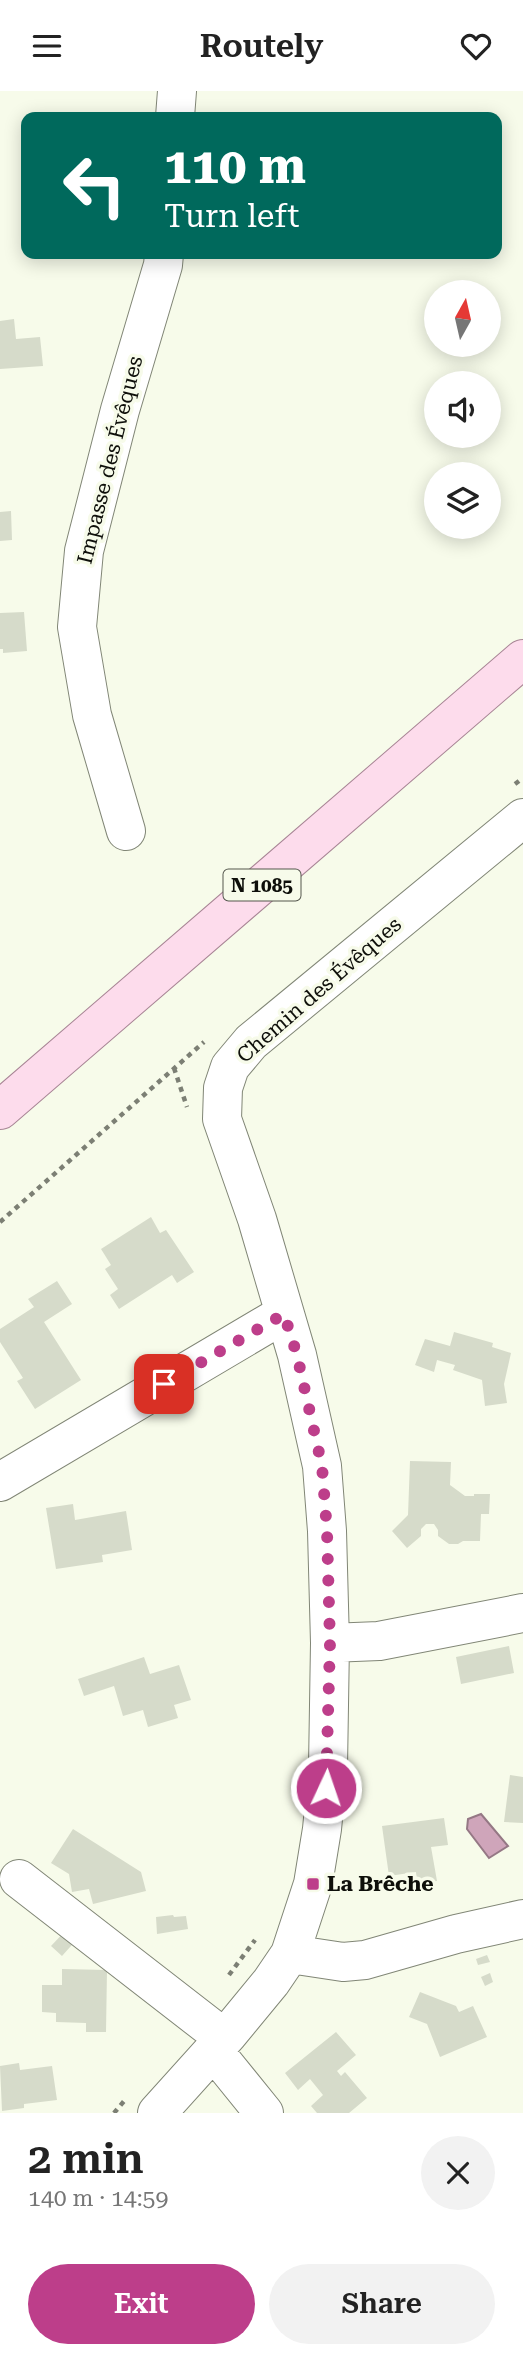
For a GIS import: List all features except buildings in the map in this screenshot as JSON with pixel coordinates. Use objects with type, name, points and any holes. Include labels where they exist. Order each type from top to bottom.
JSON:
[{"type":"main road","name":"N 1085","points":[[0,1110],[523,659]]},
{"type":"street","points":[[175,112],[177,91]]},
{"type":"street","name":"Impasse des Évêques","points":[[126,831],[92,715],[77,627],[84,551],[120,410],[164,259]]},
{"type":"street","name":"Chemin des Évêques","points":[[144,2103],[219,2044],[271,1982],[275,1943],[313,1884],[323,1829],[328,1767],[330,1643],[322,1466],[297,1355],[257,1219],[222,1119],[223,1088],[230,1067],[251,1042],[523,818]]},
{"type":"street","points":[[0,1482],[284,1314]]},
{"type":"street","points":[[330,1643],[379,1641],[523,1613]]},
{"type":"street","points":[[19,1879],[219,2044],[264,2113]]},
{"type":"street","points":[[275,1943],[343,1962],[365,1960],[444,1937],[523,1919]]},
{"type":"path","points":[[229,1975],[275,1943]]},
{"type":"path","points":[[114,2113],[144,2103]]},
{"type":"shaded area","points":[[481,1814],[508,1846],[489,1858],[467,1829],[468,1819]]},
{"type":"place","name":"La Brêche","points":[[313,1884]]},
{"type":"route","points":[[164,1384],[284,1314],[297,1355],[322,1466],[330,1643],[326,1788]]}]
